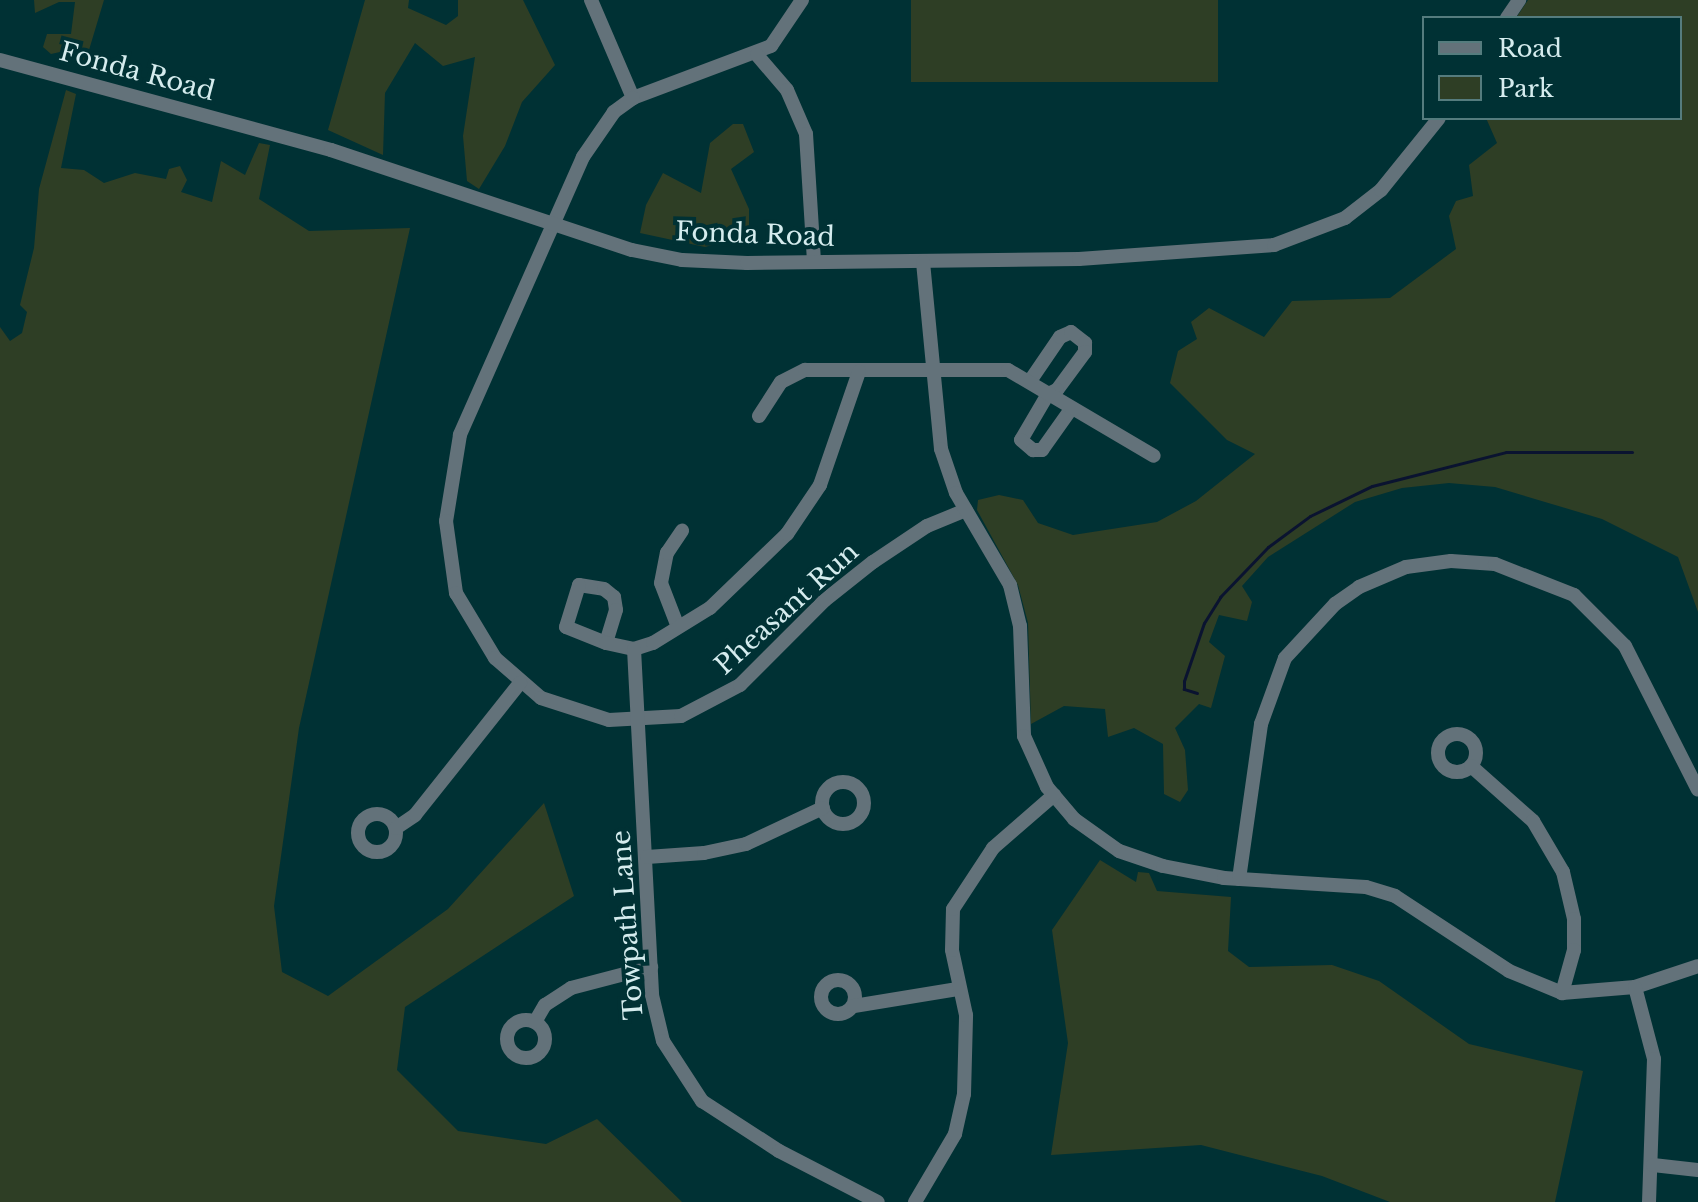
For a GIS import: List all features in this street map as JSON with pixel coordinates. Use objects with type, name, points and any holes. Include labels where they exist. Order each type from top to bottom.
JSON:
[{"type":"street","points":[[591,0],[633,98],[757,55],[783,35],[802,0]]},
{"type":"street","points":[[757,55],[787,90],[806,134],[814,261]]},
{"type":"street","name":"Fonda Road","points":[[0,60],[331,150],[554,224],[682,260],[923,262],[1210,253],[1304,237],[1345,218],[1381,190],[1437,120]]},
{"type":"street","name":"Pheasant Run","points":[[633,98],[594,138],[460,435],[446,521],[450,571],[465,614],[520,683],[577,713],[639,721],[681,716],[722,698],[873,562],[927,526],[966,510]]},
{"type":"street","points":[[923,262],[931,371],[941,449],[966,510],[1010,585],[1020,626],[1024,736],[1054,795],[1090,834],[1119,851],[1163,866],[1239,879],[1366,887],[1395,896],[1509,971],[1562,993],[1635,987],[1698,966]]},
{"type":"street","points":[[1030,381],[1060,337],[1071,332],[1085,343],[1085,352],[1057,390],[1048,394],[1022,433],[1021,440],[1033,450],[1042,450],[1071,409]]},
{"type":"street","points":[[759,416],[790,374],[1008,370],[1154,456]]},
{"type":"street","points":[[606,643],[634,649],[678,627],[710,608],[761,561],[811,501],[859,372]]},
{"type":"street","points":[[678,627],[661,583],[667,553],[682,531]]},
{"type":"street","points":[[1239,879],[1261,724],[1285,658],[1335,604],[1372,580],[1406,567],[1451,561],[1495,564],[1574,595],[1625,646],[1698,790]]},
{"type":"street","name":"Towpath Lane","points":[[634,649],[656,1023],[680,1073],[702,1101],[779,1151],[878,1202]]},
{"type":"street","points":[[396,828],[415,815],[520,683]]},
{"type":"street","points":[[1471,766],[1533,821],[1563,872],[1574,934],[1562,993]]},
{"type":"street","points":[[915,1202],[955,1134],[964,1094],[968,1051],[951,924],[960,892],[993,848],[1054,795]]},
{"type":"street","points":[[647,857],[704,853],[746,844],[823,808]]},
{"type":"street","points":[[535,1022],[545,1005],[571,988],[651,967]]},
{"type":"street","points":[[1635,987],[1654,1059],[1653,1165],[1649,1202]]},
{"type":"street","points":[[854,1006],[958,989]]},
{"type":"street","points":[[1653,1165],[1698,1170]]},
{"type":"green space","points":[[34,0],[104,0],[86,60],[77,64],[69,50],[51,54],[43,47],[47,34],[71,34],[75,2],[59,2],[35,13]]},
{"type":"green space","points":[[365,0],[409,0],[408,8],[446,25],[458,16],[458,0],[523,0],[555,65],[522,102],[505,146],[479,189],[467,181],[463,136],[475,57],[443,66],[415,43],[385,93],[383,155],[328,130]]},
{"type":"green space","points":[[911,0],[1218,0],[1218,82],[911,82]]},
{"type":"green space","points":[[1528,0],[1698,0],[1698,612],[1678,557],[1602,519],[1495,487],[1449,483],[1402,488],[1355,502],[1268,557],[1242,586],[1252,602],[1247,621],[1219,615],[1209,642],[1225,656],[1211,708],[1199,704],[1175,728],[1185,750],[1188,790],[1180,802],[1164,794],[1163,744],[1134,728],[1108,737],[1105,709],[1064,706],[1031,724],[1028,623],[1018,585],[977,510],[978,500],[999,495],[1023,500],[1038,523],[1073,535],[1157,522],[1196,501],[1255,454],[1227,440],[1170,383],[1178,351],[1197,339],[1191,322],[1209,308],[1264,337],[1292,301],[1390,298],[1456,249],[1449,216],[1456,201],[1473,196],[1469,165],[1497,143],[1487,120],[1682,120],[1682,16],[1517,16]]},
{"type":"green space","points":[[66,90],[76,94],[61,168],[84,170],[104,183],[135,173],[166,179],[169,169],[180,166],[187,180],[181,192],[212,202],[221,161],[245,175],[259,143],[270,145],[259,199],[309,231],[410,228],[299,728],[274,906],[282,972],[328,996],[448,909],[544,803],[574,896],[405,1007],[397,1070],[458,1131],[546,1144],[597,1119],[682,1202],[0,1202],[0,327],[10,341],[22,333],[27,312],[20,305],[34,248],[39,189]]},
{"type":"green space","points":[[733,124],[743,124],[754,152],[731,169],[749,209],[749,235],[705,247],[640,233],[646,205],[663,173],[701,193],[710,143]]},
{"type":"green space","points":[[1100,860],[1136,882],[1138,872],[1149,873],[1157,891],[1231,897],[1228,951],[1249,967],[1332,965],[1379,981],[1469,1044],[1583,1071],[1555,1202],[1390,1202],[1322,1176],[1201,1145],[1051,1155],[1068,1043],[1052,930]]},
{"type":"waterway","points":[[1197,693],[1184,689],[1184,681],[1204,623],[1220,597],[1268,547],[1310,516],[1372,486],[1506,452],[1632,452]]}]
